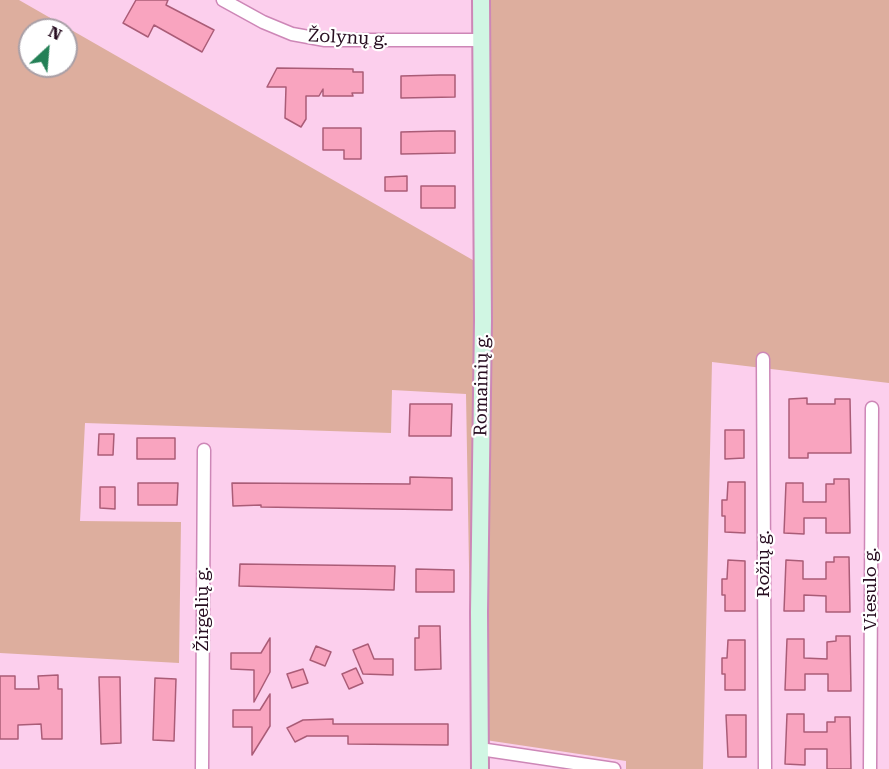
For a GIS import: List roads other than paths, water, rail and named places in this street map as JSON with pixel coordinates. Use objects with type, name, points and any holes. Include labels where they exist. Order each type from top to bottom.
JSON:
[{"type":"main road","name":"Romainių g.","points":[[480,769],[479,612],[483,320],[481,0]]},
{"type":"street","name":"Žolynų g.","points":[[223,0],[292,34],[325,40],[481,40]]},
{"type":"street","name":"Rožių g.","points":[[763,359],[765,769]]},
{"type":"street","name":"Viesulo g.","points":[[870,769],[872,408]]},
{"type":"street","name":"Žirgelių g.","points":[[202,769],[204,450]]},
{"type":"street","points":[[480,749],[614,769]]}]
